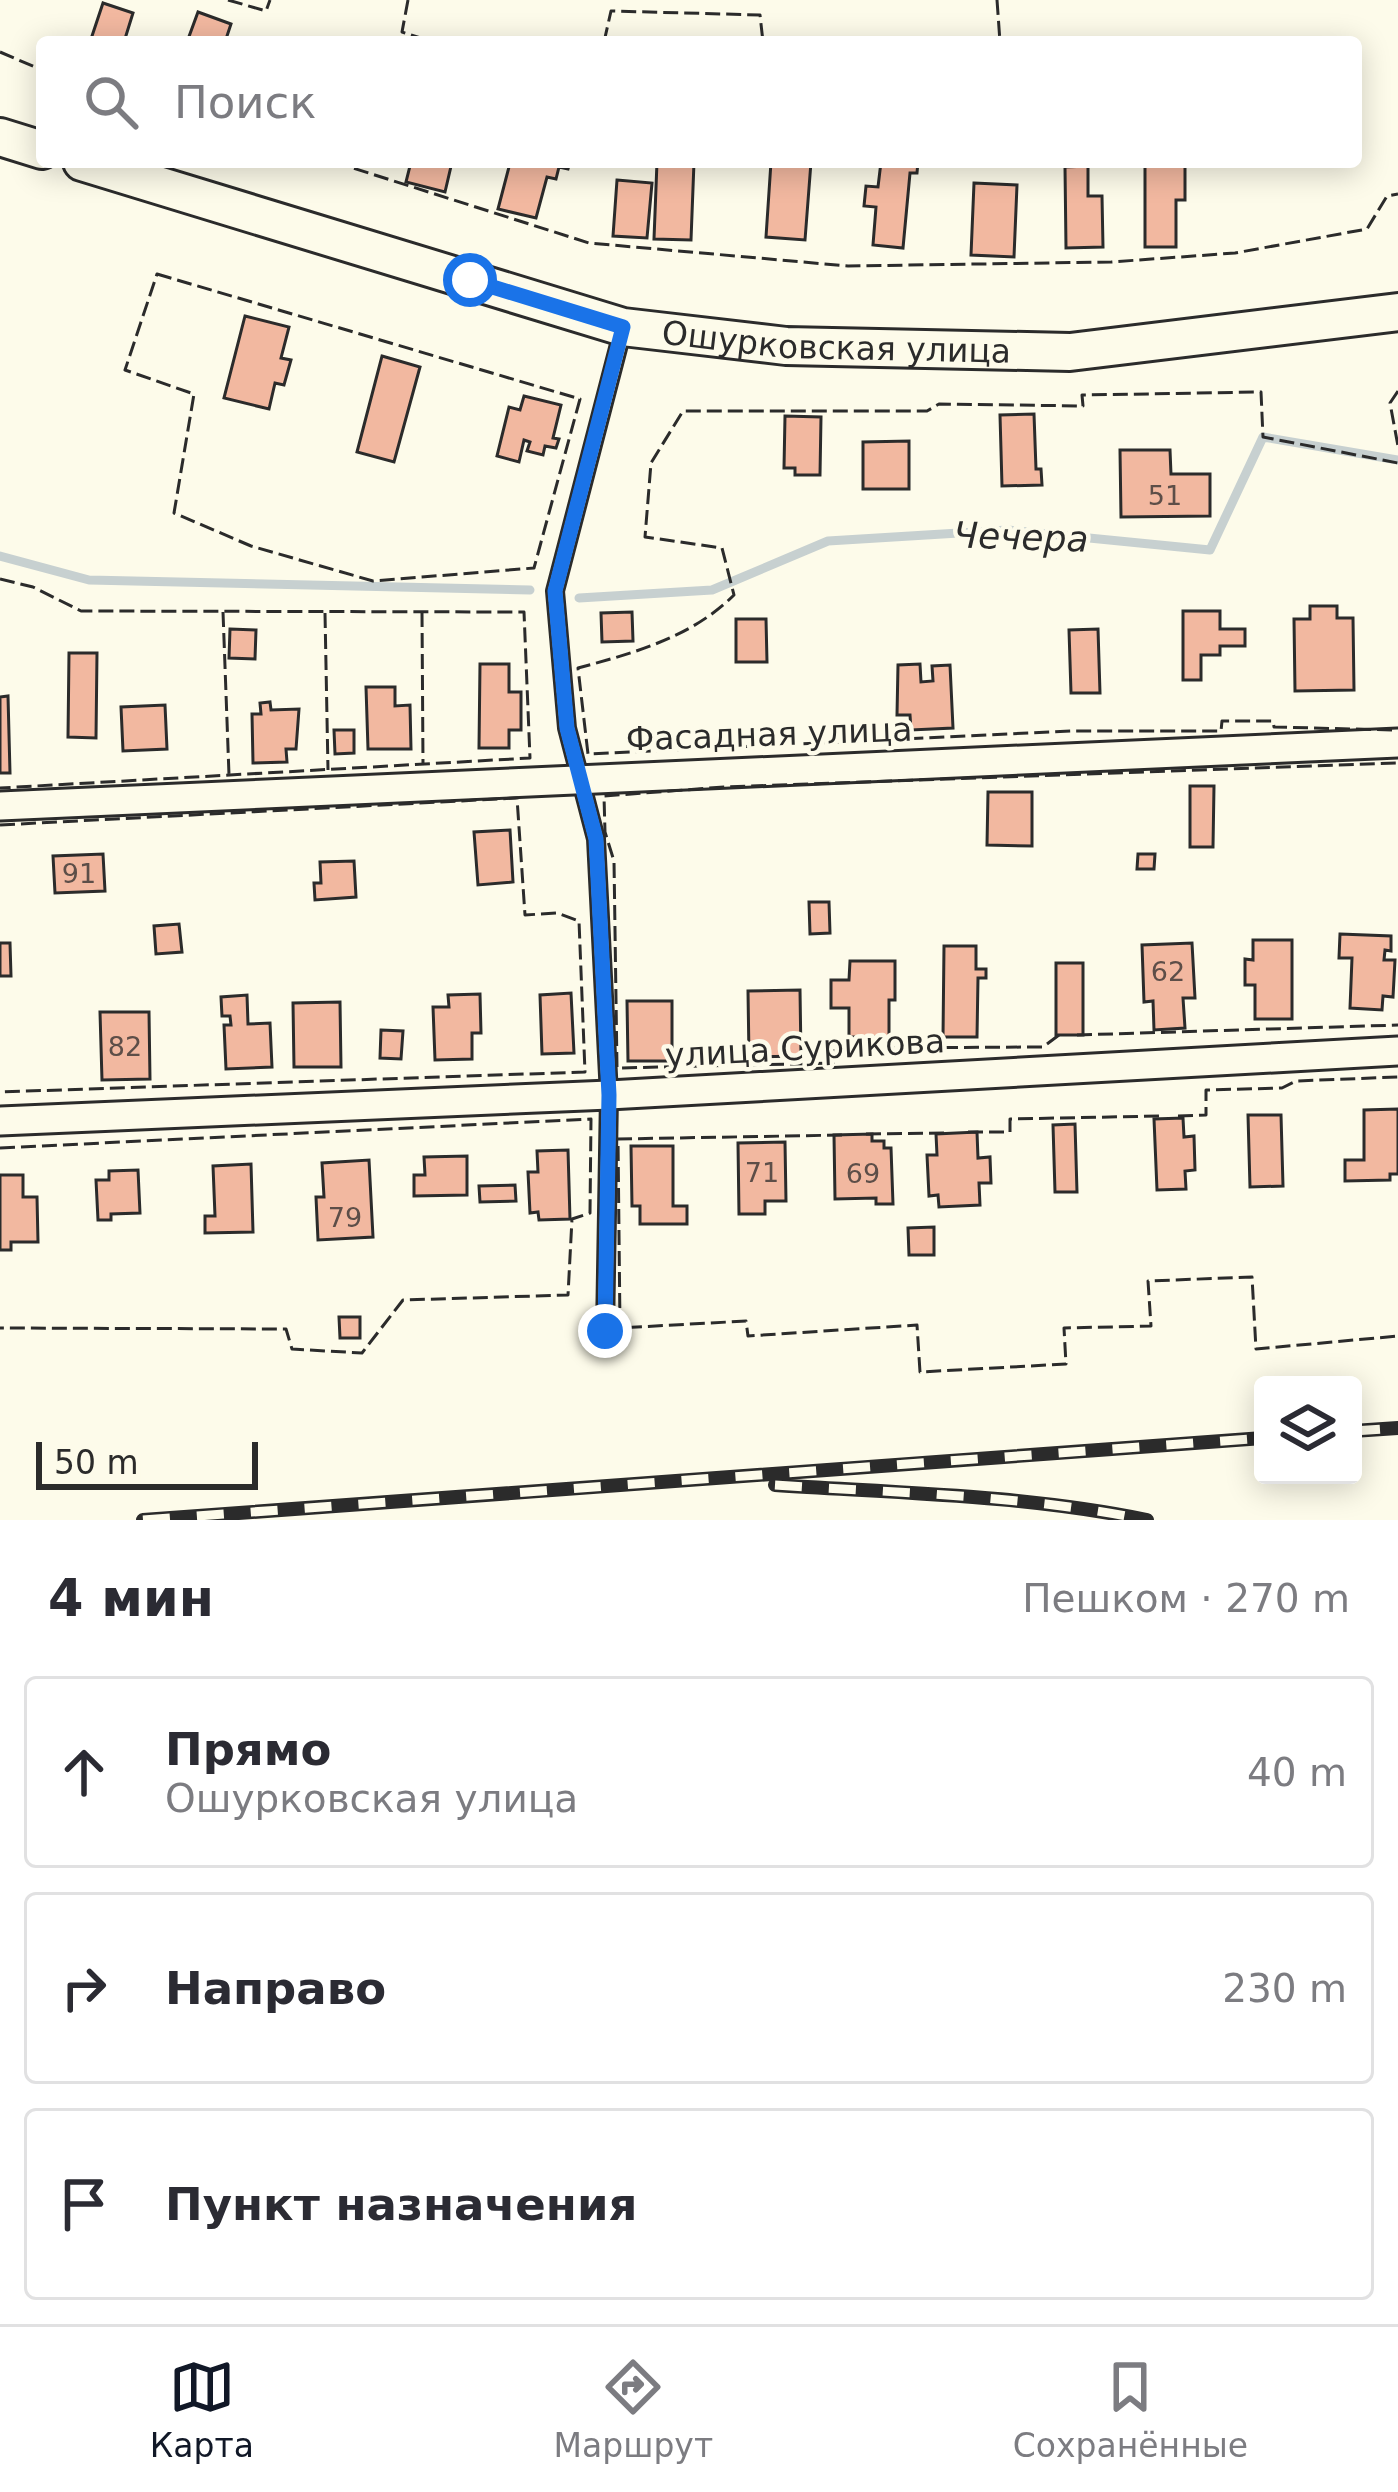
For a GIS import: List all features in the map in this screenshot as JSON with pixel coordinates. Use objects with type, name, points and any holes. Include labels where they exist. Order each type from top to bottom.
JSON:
[{"type":"street","points":[[0,137],[36,148]]},
{"type":"street","name":"Ошурковская улица","points":[[102,168],[623,327],[786,346],[1070,352],[1398,313]]},
{"type":"street","name":"Фасадная улица","points":[[0,806],[1398,743]]},
{"type":"street","name":"улица Сурикова","points":[[0,1121],[609,1095],[1398,1051]]},
{"type":"lane","points":[[605,1331],[609,1095],[596,839],[567,728],[555,591],[623,327]]},
{"type":"building","points":[[103,3],[133,13],[126,36],[92,36]]},
{"type":"building","points":[[198,12],[231,24],[227,36],[189,36]]},
{"type":"building","points":[[410,168],[451,168],[445,192],[406,182]]},
{"type":"building","points":[[509,168],[559,168],[556,179],[547,177],[536,218],[498,209]]},
{"type":"building","points":[[657,168],[694,168],[691,240],[654,239]]},
{"type":"building","points":[[771,168],[811,168],[805,240],[766,237]]},
{"type":"building","points":[[880,168],[917,168],[917,173],[910,173],[903,248],[873,245],[876,207],[864,206],[866,186],[878,187]]},
{"type":"building","points":[[1065,168],[1088,168],[1088,196],[1102,196],[1103,247],[1066,248]]},
{"type":"building","points":[[1145,168],[1185,168],[1185,200],[1176,200],[1176,247],[1145,247]]},
{"type":"building","points":[[617,180],[652,183],[647,238],[613,236]]},
{"type":"building","points":[[974,183],[1017,185],[1014,257],[971,255]]},
{"type":"building","points":[[245,316],[289,327],[281,358],[291,360],[284,385],[275,383],[269,409],[224,398]]},
{"type":"building","points":[[382,356],[420,367],[394,462],[357,452]]},
{"type":"building","points":[[524,396],[561,405],[553,438],[559,439],[556,448],[545,446],[543,455],[527,451],[530,442],[524,440],[519,462],[497,456],[509,407],[520,410]]},
{"type":"building","points":[[1034,414],[1036,469],[1041,469],[1042,485],[1002,486],[1000,415]]},
{"type":"building","points":[[785,416],[821,417],[820,475],[795,475],[795,468],[784,468]]},
{"type":"building","points":[[909,441],[909,489],[863,489],[863,442]]},
{"type":"building","points":[[1120,450],[1170,450],[1171,474],[1210,474],[1210,516],[1121,517]]},
{"type":"building","points":[[1310,606],[1337,606],[1337,618],[1353,618],[1354,690],[1295,691],[1294,619],[1310,619]]},
{"type":"building","points":[[1183,611],[1220,611],[1220,629],[1245,629],[1245,646],[1220,646],[1220,655],[1201,655],[1201,680],[1183,680]]},
{"type":"building","points":[[632,612],[633,641],[602,642],[601,613]]},
{"type":"building","points":[[736,619],[766,619],[767,662],[736,662]]},
{"type":"building","points":[[230,629],[256,630],[255,659],[229,658]]},
{"type":"building","points":[[1098,629],[1100,693],[1071,693],[1069,630]]},
{"type":"building","points":[[69,653],[97,653],[96,738],[68,737]]},
{"type":"building","points":[[480,664],[509,664],[509,692],[521,692],[521,730],[509,730],[509,748],[479,748]]},
{"type":"building","points":[[920,664],[921,682],[933,681],[932,666],[950,665],[953,728],[911,730],[910,715],[897,715],[898,665]]},
{"type":"building","points":[[366,687],[395,687],[395,706],[410,705],[411,749],[368,749]]},
{"type":"building","points":[[8,696],[10,773],[0,773],[0,697]]},
{"type":"building","points":[[270,702],[271,710],[299,709],[296,749],[286,749],[287,762],[253,763],[252,714],[261,714],[260,703]]},
{"type":"building","points":[[165,705],[167,749],[123,751],[121,707]]},
{"type":"building","points":[[334,730],[354,730],[354,753],[335,754]]},
{"type":"building","points":[[1190,786],[1214,786],[1213,847],[1190,847]]},
{"type":"building","points":[[988,792],[1032,792],[1032,846],[987,845]]},
{"type":"building","points":[[510,830],[513,882],[478,885],[474,832]]},
{"type":"building","points":[[103,854],[105,891],[55,893],[53,856]]},
{"type":"building","points":[[1138,854],[1155,854],[1154,869],[1137,869]]},
{"type":"building","points":[[354,861],[356,897],[315,900],[314,883],[321,883],[320,862]]},
{"type":"building","points":[[809,902],[829,902],[830,933],[810,934]]},
{"type":"building","points":[[179,924],[182,952],[156,954],[154,926]]},
{"type":"building","points":[[1340,934],[1391,936],[1391,951],[1385,950],[1384,960],[1395,960],[1393,997],[1383,996],[1382,1010],[1350,1008],[1352,958],[1339,958]]},
{"type":"building","points":[[1253,940],[1292,940],[1292,1019],[1255,1019],[1255,985],[1245,985],[1245,959],[1253,960]]},
{"type":"building","points":[[0,943],[10,943],[11,976],[0,976]]},
{"type":"building","points":[[1192,943],[1195,998],[1183,998],[1185,1028],[1154,1030],[1153,1001],[1144,1002],[1142,945]]},
{"type":"building","points":[[944,946],[976,946],[976,969],[986,969],[986,978],[978,978],[977,1037],[943,1037]]},
{"type":"building","points":[[850,961],[895,961],[889,1037],[849,1037],[849,1008],[831,1008],[831,980],[849,980]]},
{"type":"building","points":[[1056,963],[1083,963],[1083,1035],[1056,1035]]},
{"type":"building","points":[[800,990],[801,1056],[749,1057],[748,991]]},
{"type":"building","points":[[571,993],[574,1053],[542,1054],[540,995]]},
{"type":"building","points":[[480,994],[481,1033],[472,1033],[472,1059],[435,1060],[433,1007],[449,1007],[448,995]]},
{"type":"building","points":[[247,995],[248,1024],[270,1023],[272,1067],[226,1069],[224,1025],[231,1025],[230,1016],[222,1016],[221,997]]},
{"type":"building","points":[[627,1001],[672,1001],[672,1061],[628,1061]]},
{"type":"building","points":[[340,1002],[341,1067],[294,1067],[293,1003]]},
{"type":"building","points":[[100,1012],[149,1012],[150,1079],[102,1080]]},
{"type":"building","points":[[381,1030],[403,1031],[401,1059],[380,1058]]},
{"type":"building","points":[[1398,1109],[1398,1174],[1390,1174],[1390,1180],[1345,1181],[1345,1160],[1364,1160],[1364,1110]]},
{"type":"building","points":[[1248,1115],[1281,1115],[1283,1186],[1250,1187]]},
{"type":"building","points":[[1183,1118],[1184,1137],[1194,1136],[1195,1170],[1185,1171],[1186,1189],[1157,1190],[1154,1119]]},
{"type":"building","points":[[1075,1124],[1077,1192],[1055,1192],[1053,1125]]},
{"type":"building","points":[[977,1132],[978,1158],[990,1157],[991,1183],[979,1183],[980,1205],[939,1207],[938,1195],[929,1196],[927,1155],[937,1155],[936,1134]]},
{"type":"building","points":[[872,1134],[872,1141],[884,1141],[884,1148],[891,1148],[893,1204],[876,1204],[876,1198],[835,1199],[834,1135]]},
{"type":"building","points":[[785,1142],[786,1201],[765,1201],[765,1214],[739,1214],[738,1143]]},
{"type":"building","points":[[631,1146],[673,1146],[673,1206],[687,1206],[687,1224],[640,1224],[640,1206],[632,1206]]},
{"type":"building","points":[[568,1150],[570,1219],[539,1220],[538,1212],[530,1213],[528,1172],[538,1172],[537,1151]]},
{"type":"building","points":[[467,1156],[467,1195],[414,1196],[414,1175],[425,1175],[424,1157]]},
{"type":"building","points":[[369,1160],[373,1237],[318,1240],[316,1197],[324,1197],[322,1163]]},
{"type":"building","points":[[251,1164],[253,1232],[205,1233],[205,1216],[215,1216],[213,1166]]},
{"type":"building","points":[[138,1170],[140,1213],[111,1214],[111,1220],[98,1220],[96,1180],[109,1180],[109,1171]]},
{"type":"building","points":[[0,1175],[23,1175],[23,1197],[37,1197],[38,1242],[11,1242],[11,1250],[0,1250]]},
{"type":"building","points":[[515,1185],[516,1201],[480,1202],[479,1186]]},
{"type":"building","points":[[934,1227],[934,1255],[909,1255],[908,1228]]},
{"type":"building","points":[[339,1317],[360,1317],[360,1338],[340,1338]]},
{"type":"waterway","name":"Чечера","points":[[579,598],[712,590],[828,541],[1008,530],[1210,550],[1263,437],[1398,460]]},
{"type":"waterway","name":"Чечера","points":[[0,556],[89,580],[530,590]]},
{"type":"railway","points":[[1362,1430],[1398,1428]]},
{"type":"railway","points":[[143,1520],[1254,1439]]},
{"type":"railway","points":[[775,1485],[1008,1500],[1147,1520]]},
{"type":"fence","points":[[228,0],[266,11],[270,0]]},
{"type":"fence","points":[[408,0],[402,32],[414,36]]},
{"type":"fence","points":[[997,0],[1000,36]]},
{"type":"fence","points":[[605,36],[611,11],[760,15],[762,36]]},
{"type":"fence","points":[[0,52],[36,67]]},
{"type":"fence","points":[[353,168],[589,243],[848,266],[1111,262],[1235,253],[1367,229],[1387,196],[1398,194]]},
{"type":"fence","points":[[157,274],[580,399],[534,568],[373,581],[251,546],[174,513],[194,394],[125,370],[157,274]]},
{"type":"fence","points":[[1398,391],[1390,403],[1398,446]]},
{"type":"fence","points":[[1392,730],[1222,721],[1221,731],[1071,731],[588,754],[578,668],[681,633],[734,595],[722,548],[645,537],[651,463],[683,411],[927,411],[939,404],[1083,406],[1082,395],[1261,392],[1263,437],[1398,463]]},
{"type":"fence","points":[[0,579],[33,587],[81,611],[524,612],[530,758],[0,788]]},
{"type":"fence","points":[[223,612],[229,775]]},
{"type":"fence","points":[[422,612],[423,764]]},
{"type":"fence","points":[[325,613],[328,770]]},
{"type":"fence","points":[[1059,1035],[1043,1047],[833,1048],[833,1063],[617,1068],[614,861],[605,832],[604,796],[724,787],[1398,763]]},
{"type":"fence","points":[[0,825],[517,798],[525,915],[557,913],[579,921],[585,1072],[0,1092]]},
{"type":"fence","points":[[1077,1035],[1398,1025]]},
{"type":"fence","points":[[1178,1116],[1206,1115],[1206,1090],[1398,1077]]},
{"type":"fence","points":[[968,1132],[1010,1132],[1010,1119],[1160,1116]]},
{"type":"fence","points":[[0,1148],[591,1119],[590,1213],[572,1219],[568,1295],[403,1300],[362,1353],[292,1349],[286,1329],[0,1328]]},
{"type":"fence","points":[[866,1134],[944,1133]]},
{"type":"fence","points":[[842,1135],[618,1139],[620,1328],[746,1321],[748,1336],[917,1325],[920,1372],[1066,1364],[1064,1328],[1151,1326],[1148,1281],[1252,1277],[1256,1349],[1398,1336]]},
{"type":"route","points":[[470,280],[623,327],[555,591],[567,728],[596,839],[609,1095],[605,1331]]}]
